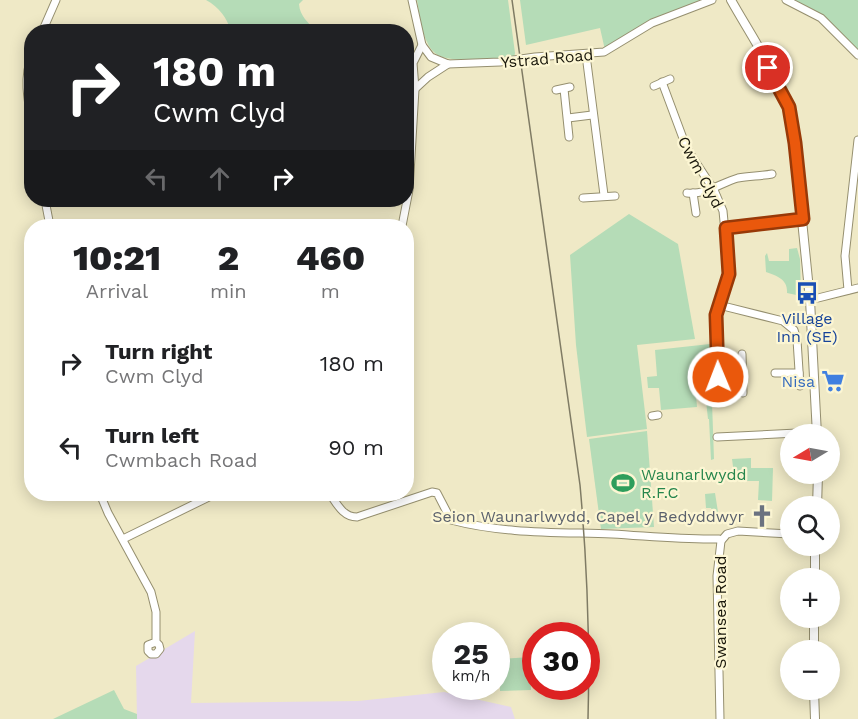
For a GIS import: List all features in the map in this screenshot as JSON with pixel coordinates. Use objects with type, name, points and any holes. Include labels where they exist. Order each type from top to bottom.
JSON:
[{"type":"main road","points":[[731,0],[789,107],[803,219],[816,424]]},
{"type":"main road","points":[[814,700],[814,719]]},
{"type":"street","points":[[46,24],[56,0]]},
{"type":"street","points":[[412,0],[422,45],[431,57],[448,64]]},
{"type":"street","name":"Ystrad Road","points":[[448,64],[500,62],[604,52],[652,23],[712,0]]},
{"type":"street","points":[[786,0],[821,18],[858,55]]},
{"type":"street","points":[[414,61],[422,45]]},
{"type":"street","points":[[586,55],[604,195]]},
{"type":"street","points":[[415,89],[428,76],[448,64]]},
{"type":"street","points":[[414,76],[414,109]]},
{"type":"street","name":"Cwm Clyd","points":[[654,86],[666,81],[687,149],[714,190],[723,211],[729,274],[716,315],[720,398]]},
{"type":"street","points":[[563,89],[569,137]]},
{"type":"street","points":[[568,118],[592,115]]},
{"type":"street","points":[[848,290],[844,256],[856,144]]},
{"type":"street","points":[[696,213],[690,193],[714,190],[723,183],[739,178],[769,174],[765,166]]},
{"type":"street","points":[[583,198],[615,196]]},
{"type":"street","name":"Cwm Clyd","points":[[726,228],[803,219]]},
{"type":"street","points":[[810,300],[858,288]]},
{"type":"street","points":[[719,305],[783,321],[794,330],[797,340],[800,386]]},
{"type":"street","points":[[742,354],[743,393]]},
{"type":"street","points":[[775,373],[799,373]]},
{"type":"street","points":[[718,377],[743,376]]},
{"type":"street","points":[[721,439],[780,436]]},
{"type":"street","points":[[414,498],[432,492],[437,493],[451,520],[477,527],[525,532],[718,539],[721,542]]},
{"type":"street","points":[[104,501],[154,599],[156,642]]},
{"type":"street","points":[[123,539],[201,501]]},
{"type":"street","points":[[335,501],[350,517],[357,517],[405,501]]},
{"type":"street","name":"Swansea Road","points":[[720,719],[717,576],[721,542],[727,534],[738,531],[780,533]]},
{"type":"shaded area","points":[[195,631],[191,703],[358,701],[432,693],[432,700],[480,700],[511,707],[515,719],[137,719],[136,666]]},
{"type":"green space","points":[[206,0],[303,0],[299,4],[301,12],[309,24],[228,24],[215,6]]},
{"type":"green space","points":[[417,0],[508,0],[514,58],[461,60],[450,59],[435,53],[424,36]]},
{"type":"green space","points":[[520,0],[708,0],[651,22],[605,50],[600,28],[526,45]]},
{"type":"green space","points":[[790,0],[858,0],[858,54],[822,15]]},
{"type":"green space","points":[[629,214],[678,244],[695,339],[637,345],[647,429],[587,437],[576,345],[570,255]]},
{"type":"green space","points":[[797,248],[800,259],[801,296],[787,293],[784,282],[766,272],[765,256],[767,253],[769,261],[789,261],[789,249]]},
{"type":"green space","points":[[710,344],[714,459],[711,460],[704,383],[695,384],[697,407],[661,410],[659,388],[648,388],[647,377],[657,376],[655,350]]},
{"type":"green space","name":"Waunarlwydd R.F.C","points":[[647,431],[654,527],[601,529],[589,439]]},
{"type":"green space","points":[[751,458],[751,468],[773,468],[772,501],[758,500],[759,481],[735,481],[732,459]]},
{"type":"green space","points":[[715,493],[718,512],[713,513],[711,508],[706,508],[705,494]]},
{"type":"green space","points":[[510,658],[522,658],[522,690],[510,691]]},
{"type":"green space","points":[[114,690],[124,709],[137,714],[137,719],[53,719]]},
{"type":"railway","points":[[512,0],[580,485],[589,660],[588,719]]},
{"type":"place","name":"Village Inn (SE)","points":[[807,293]]},
{"type":"place","name":"Nisa","points":[[833,381]]},
{"type":"place","name":"Waunarlwydd R.F.C","points":[[623,483]]},
{"type":"place","name":"Seion Waunarlwydd, Capel y Bedyddwyr","points":[[762,516]]},
{"type":"route","points":[[718,377],[716,315],[729,274],[726,228],[803,219],[789,107],[768,68]]}]
